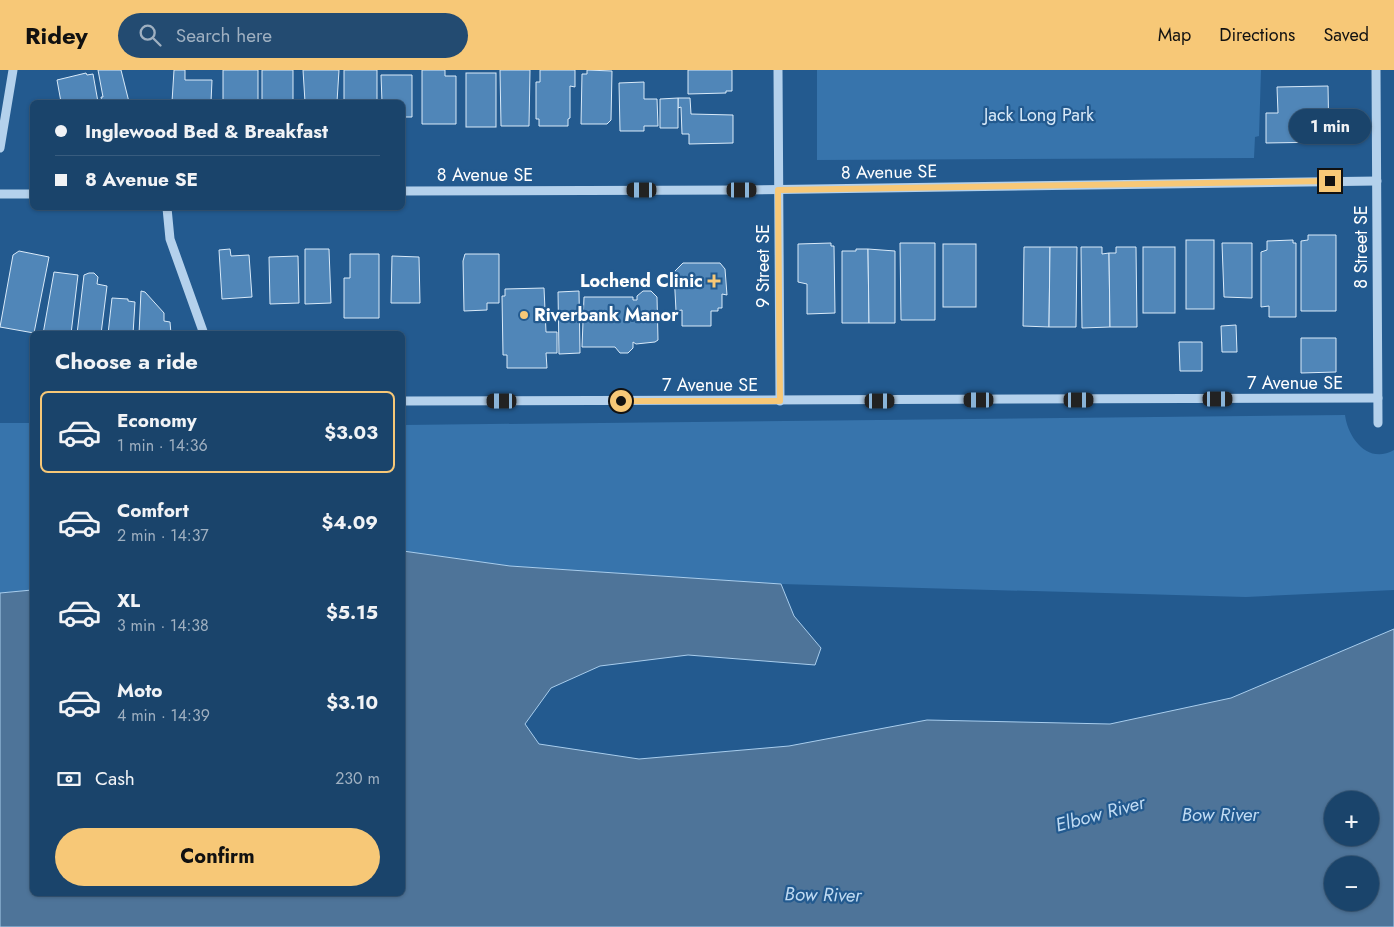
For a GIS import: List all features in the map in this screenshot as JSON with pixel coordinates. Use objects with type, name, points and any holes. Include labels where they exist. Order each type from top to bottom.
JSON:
[{"type":"street","points":[[0,148],[13,70]]},
{"type":"street","name":"9 Street SE","points":[[778,70],[780,401]]},
{"type":"street","name":"8 Street SE","points":[[1376,70],[1378,423]]},
{"type":"street","name":"8 Avenue SE","points":[[405,191],[778,190],[1377,181]]},
{"type":"street","points":[[0,194],[30,194]]},
{"type":"street","points":[[167,210],[170,239],[203,331]]},
{"type":"street","name":"7 Avenue SE","points":[[405,401],[1378,398]]},
{"type":"green space","name":"Jack Long Park","points":[[817,70],[1261,70],[1259,136],[1255,137],[1254,158],[817,160]]},
{"type":"green space","points":[[1345,415],[1350,432],[1361,447],[1368,452],[1385,454],[1394,450],[1394,590],[1246,597],[781,584],[510,566],[405,551],[405,425]]},
{"type":"green space","points":[[0,423],[30,423],[30,590],[0,593]]},
{"type":"water","name":"Bow River","points":[[405,551],[510,566],[781,584],[794,616],[821,648],[815,665],[688,655],[600,666],[551,688],[525,724],[539,744],[639,759],[789,746],[927,720],[1110,724],[1231,698],[1394,629],[1394,927],[0,927],[0,593],[30,590],[30,896],[405,896]]},
{"type":"building","points":[[98,70],[121,70],[128,100],[102,100],[101,97],[103,97]]},
{"type":"building","points":[[174,70],[185,70],[185,80],[212,80],[211,100],[172,100]]},
{"type":"building","points":[[223,70],[258,70],[258,100],[223,100]]},
{"type":"building","points":[[262,70],[293,70],[293,100],[262,100]]},
{"type":"building","points":[[303,70],[339,70],[337,100],[305,100]]},
{"type":"building","points":[[344,70],[377,70],[377,100],[344,100]]},
{"type":"building","points":[[422,70],[445,70],[445,76],[456,76],[456,124],[422,124]]},
{"type":"building","points":[[500,70],[530,70],[529,126],[501,126]]},
{"type":"building","points":[[540,70],[575,70],[575,87],[570,86],[570,118],[568,119],[568,126],[539,126],[539,119],[536,119],[536,82],[540,82]]},
{"type":"building","points":[[587,70],[612,71],[611,120],[607,124],[581,124],[582,74],[587,74]]},
{"type":"building","points":[[688,70],[732,70],[732,91],[726,91],[726,93],[688,94]]},
{"type":"building","points":[[86,73],[87,75],[93,74],[98,100],[61,100],[57,80]]},
{"type":"building","points":[[466,73],[496,73],[496,127],[466,127]]},
{"type":"building","points":[[381,75],[412,75],[412,117],[405,117],[405,100],[382,100]]},
{"type":"building","points":[[644,82],[644,99],[657,99],[658,126],[644,126],[644,131],[620,131],[619,83]]},
{"type":"building","points":[[1328,86],[1329,142],[1266,143],[1266,113],[1278,113],[1277,87]]},
{"type":"building","points":[[678,98],[690,98],[691,114],[733,115],[733,143],[689,144],[689,134],[682,134],[681,107],[678,108]]},
{"type":"building","points":[[678,98],[678,128],[660,128],[660,99]]},
{"type":"building","points":[[1308,235],[1336,235],[1336,311],[1301,311],[1301,241],[1308,240]]},
{"type":"building","points":[[1186,240],[1214,240],[1214,309],[1186,309]]},
{"type":"building","points":[[1293,240],[1293,243],[1296,243],[1296,317],[1269,317],[1269,306],[1261,307],[1261,252],[1267,250],[1267,241]]},
{"type":"building","points":[[831,243],[831,246],[834,246],[835,313],[807,314],[807,284],[798,282],[798,244]]},
{"type":"building","points":[[900,243],[935,243],[935,320],[901,320]]},
{"type":"building","points":[[1222,243],[1252,243],[1252,298],[1224,297]]},
{"type":"building","points":[[943,244],[976,244],[976,307],[943,307]]},
{"type":"building","points":[[1024,247],[1050,247],[1049,327],[1023,326]]},
{"type":"building","points":[[1050,247],[1077,247],[1076,327],[1049,327]]},
{"type":"building","points":[[1081,247],[1102,247],[1102,254],[1109,253],[1110,327],[1082,328]]},
{"type":"building","points":[[1116,247],[1136,247],[1137,327],[1110,327],[1109,253],[1116,253]]},
{"type":"building","points":[[1143,247],[1175,247],[1175,313],[1143,313]]},
{"type":"building","points":[[230,249],[231,256],[249,255],[252,297],[222,299],[219,250]]},
{"type":"building","points":[[305,249],[329,249],[331,303],[305,304]]},
{"type":"building","points":[[856,249],[868,249],[869,323],[842,323],[842,251],[856,251]]},
{"type":"building","points":[[868,249],[895,251],[895,323],[869,323]]},
{"type":"building","points":[[19,251],[49,257],[34,331],[30,332],[0,327],[13,255]]},
{"type":"building","points":[[350,254],[379,254],[379,318],[344,318],[344,278],[350,278]]},
{"type":"building","points":[[465,254],[499,254],[499,303],[487,303],[487,310],[464,311],[463,261]]},
{"type":"building","points":[[298,256],[299,303],[270,304],[269,257]]},
{"type":"building","points":[[392,256],[419,257],[420,303],[391,303]]},
{"type":"building","points":[[683,263],[720,263],[725,269],[727,295],[722,294],[722,308],[718,308],[718,311],[711,311],[711,326],[682,326],[682,310],[676,311],[674,272]]},
{"type":"building","points":[[54,272],[78,275],[71,331],[44,331]]},
{"type":"building","points":[[94,273],[98,277],[97,284],[107,286],[101,331],[77,331],[84,275]]},
{"type":"building","name":"Riverbank Manor","points":[[544,288],[546,332],[557,332],[557,353],[546,353],[547,368],[507,368],[507,355],[503,355],[502,296],[505,296],[505,289]]},
{"type":"building","points":[[141,291],[145,292],[164,313],[164,321],[170,322],[171,331],[139,331]]},
{"type":"building","points":[[579,291],[580,353],[559,354],[558,292]]},
{"type":"building","points":[[643,291],[651,291],[657,297],[658,340],[636,344],[633,342],[633,348],[628,353],[620,353],[615,347],[582,347],[584,297],[633,297],[633,300],[637,300],[637,296]]},
{"type":"building","points":[[112,298],[128,299],[128,301],[135,302],[133,331],[108,331]]},
{"type":"building","points":[[1236,325],[1237,352],[1222,352],[1221,326]]},
{"type":"building","points":[[1301,338],[1336,338],[1336,372],[1301,373]]},
{"type":"building","points":[[1179,342],[1202,342],[1202,371],[1180,371]]},
{"type":"place","name":"Lochend Clinic","points":[[714,281]]},
{"type":"place","name":"Riverbank Manor","points":[[524,315]]},
{"type":"route","points":[[621,401],[780,401],[778,190],[1330,181]]},
{"type":"water label","name":"Elbow River","points":[[1100,813]]}]
